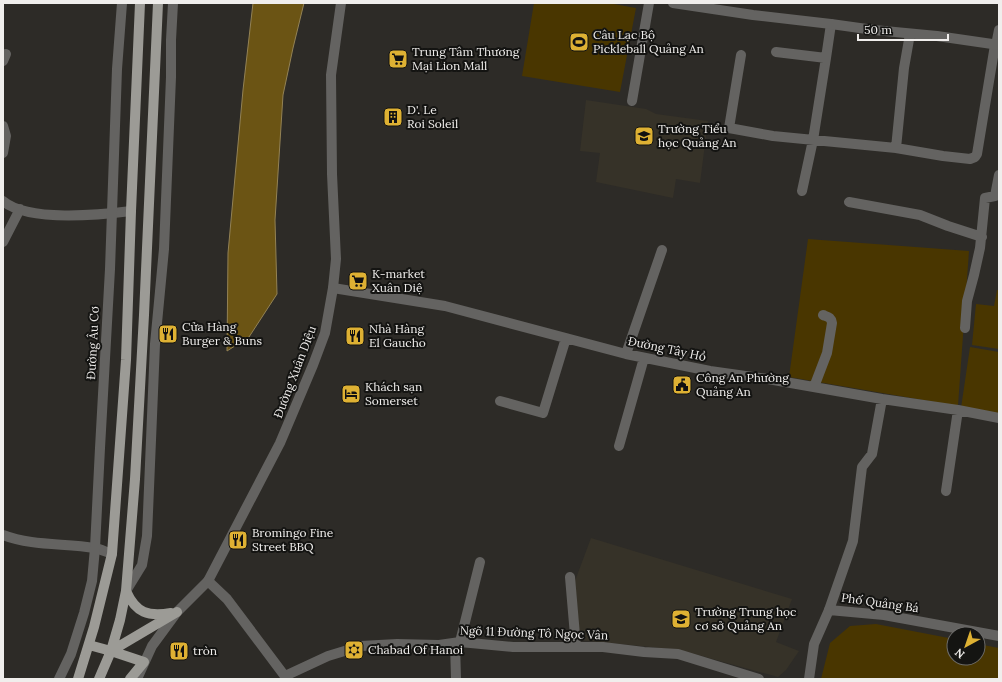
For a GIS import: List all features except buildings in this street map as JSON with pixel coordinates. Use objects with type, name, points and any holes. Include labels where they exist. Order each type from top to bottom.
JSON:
[{"type":"main road","points":[[78,679],[89,645],[112,554],[126,360],[140,3]]},
{"type":"main road","points":[[99,679],[111,651],[120,620],[126,591],[135,478],[144,315],[158,3]]},
{"type":"main road","points":[[128,314],[144,315]]},
{"type":"main road","points":[[126,591],[129,598],[141,611],[158,615],[177,612]]},
{"type":"main road","points":[[111,651],[177,612]]},
{"type":"main road","points":[[89,645],[144,662],[130,679]]},
{"type":"street","name":"Đường Âu Cơ","points":[[59,679],[71,654],[92,581],[95,548],[112,213],[117,69],[122,3]]},
{"type":"street","points":[[126,591],[142,565],[147,536],[155,344],[164,249],[172,77],[172,3]]},
{"type":"street","name":"Đường Xuân Diệu","points":[[144,662],[152,646],[177,612],[208,581],[284,434],[325,333],[334,288],[336,259],[332,181],[331,75],[341,3]]},
{"type":"street","points":[[632,101],[649,3]]},
{"type":"street","points":[[673,3],[753,15],[937,36],[997,45]]},
{"type":"street","points":[[802,190],[813,140],[831,24]]},
{"type":"street","points":[[740,55],[729,128],[773,136],[896,148],[970,159],[975,157],[977,154],[999,30]]},
{"type":"street","points":[[896,148],[904,68],[910,34]]},
{"type":"street","points":[[776,52],[826,58]]},
{"type":"street","points":[[3,126],[6,136],[3,153]]},
{"type":"street","points":[[966,328],[967,301],[982,237],[985,198],[997,197],[999,175]]},
{"type":"street","points":[[3,200],[8,205],[20,209],[47,214],[72,215],[131,211]]},
{"type":"street","points":[[849,202],[920,215],[982,237]]},
{"type":"street","points":[[3,242],[20,209]]},
{"type":"street","points":[[626,354],[662,250]]},
{"type":"street","name":"Đường Tây Hồ","points":[[334,288],[445,306],[626,354],[710,371],[814,386],[882,399],[958,410],[999,418]]},
{"type":"street","points":[[814,386],[827,353],[832,327],[831,319],[823,315]]},
{"type":"street","points":[[500,401],[543,413],[566,338]]},
{"type":"street","points":[[619,446],[644,358]]},
{"type":"street","points":[[829,610],[853,541],[862,467],[872,454],[882,399]]},
{"type":"street","points":[[946,491],[958,410]]},
{"type":"street","points":[[3,534],[27,541],[95,548],[112,554]]},
{"type":"street","points":[[456,679],[458,642],[480,562]]},
{"type":"street","points":[[570,577],[576,647]]},
{"type":"street","points":[[208,581],[227,599],[286,677]]},
{"type":"street","name":"Phố Quảng Bá","points":[[809,679],[814,644],[829,610],[884,615],[999,636]]},
{"type":"street","name":"Ngõ 11 Đường Tô Ngọc Vân","points":[[286,677],[328,656],[361,646],[397,644],[439,645],[458,642],[513,647],[603,647],[652,657],[678,654],[740,676],[759,679]]},
{"type":"street","points":[[137,679],[144,662]]},
{"type":"shaded area","points":[[253,3],[304,3],[283,95],[275,220],[277,294],[249,337],[227,351],[228,253],[243,90]]},
{"type":"shaded area","name":"Câu Lạc Bộ Pickleball Quảng An","points":[[534,3],[608,3],[636,8],[620,92],[522,76]]},
{"type":"shaded area","name":"Trường Tiểu học Quảng An","points":[[586,100],[646,109],[656,114],[708,121],[700,183],[676,179],[673,198],[596,182],[600,153],[580,151]]},
{"type":"shaded area","points":[[808,239],[969,251],[958,406],[789,377]]},
{"type":"shaded area","points":[[997,290],[999,290],[999,349],[972,345],[976,304],[994,306]]},
{"type":"shaded area","points":[[970,347],[999,352],[999,415],[961,408]]},
{"type":"shaded area","name":"Trường Trung học cơ sở Quảng An","points":[[591,538],[792,599],[776,642],[799,651],[786,670],[778,677],[680,650],[580,640],[575,581]]},
{"type":"shaded area","points":[[876,624],[946,637],[946,666],[986,666],[986,646],[999,648],[999,679],[821,679],[830,643],[850,626]]},
{"type":"place","name":"Câu Lạc Bộ Pickleball Quảng An","points":[[579,42]]},
{"type":"place","name":"Trung Tâm Thương Mại Lion Mall","points":[[398,59]]},
{"type":"place","name":"D'. Le Roi Soleil","points":[[393,117]]},
{"type":"place","name":"Trường Tiểu học Quảng An","points":[[644,136]]},
{"type":"place","name":"K-market Xuân Diệ","points":[[358,281]]},
{"type":"place","name":"Cửa Hàng Burger & Buns","points":[[168,334]]},
{"type":"place","name":"Nhà Hàng El Gaucho","points":[[355,336]]},
{"type":"place","name":"Công An Phường Quảng An","points":[[682,385]]},
{"type":"place","name":"Khách sạn Somerset","points":[[351,394]]},
{"type":"place","name":"Bromingo Fine Street BBQ","points":[[238,540]]},
{"type":"place","name":"Trường Trung học cơ sở Quảng An","points":[[681,619]]},
{"type":"place","name":"Chabad Of Hanoi","points":[[354,650]]},
{"type":"place","name":"tròn","points":[[179,651]]}]
